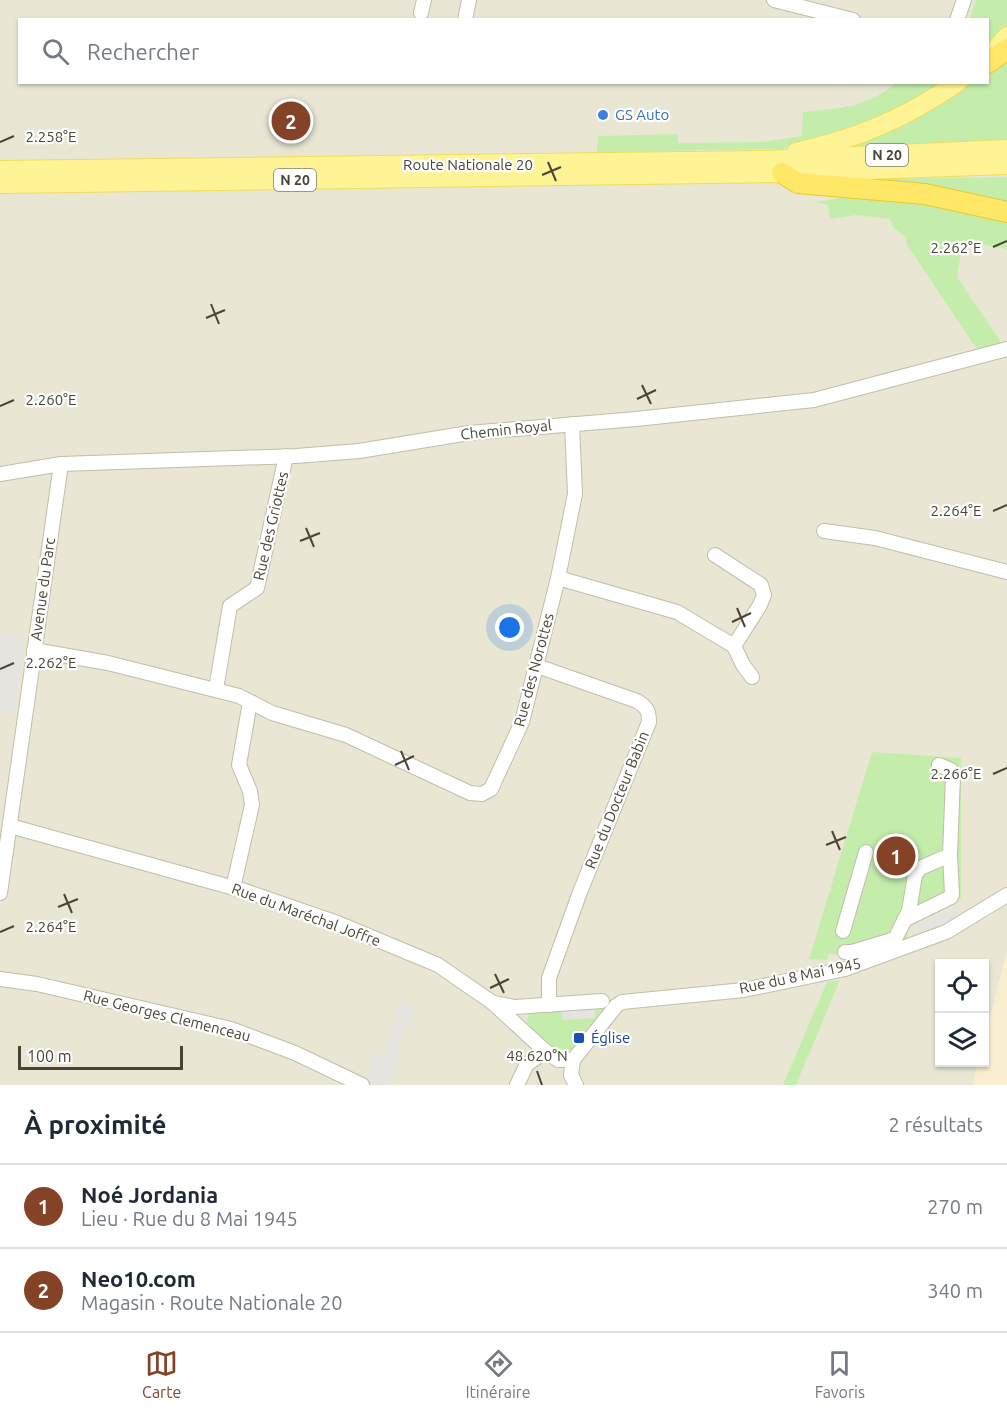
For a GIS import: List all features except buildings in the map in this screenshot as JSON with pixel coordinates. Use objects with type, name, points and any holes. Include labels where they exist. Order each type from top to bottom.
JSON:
[{"type":"highway","points":[[989,62],[1007,49]]},
{"type":"highway","points":[[782,173],[798,183],[925,194],[1007,212]]},
{"type":"main road","points":[[989,56],[1007,36]]},
{"type":"main road","points":[[766,160],[843,140],[882,126],[915,110],[955,84]]},
{"type":"main road","name":"Route Nationale 20","points":[[0,171],[766,160],[1007,149]]},
{"type":"main road","name":"Route Nationale 20","points":[[0,184],[782,173],[1007,165]]},
{"type":"street","points":[[465,18],[468,0]]},
{"type":"street","points":[[774,0],[845,18]]},
{"type":"street","points":[[958,18],[964,0]]},
{"type":"street","name":"Chemin Royal","points":[[0,474],[61,464],[286,456],[359,451],[469,433],[814,400],[1007,349]]},
{"type":"street","name":"Rue des Norottes","points":[[34,650],[108,663],[239,696],[272,713],[346,735],[470,793],[482,794],[490,789],[522,722],[537,666],[575,494],[572,424]]},
{"type":"street","name":"Rue des Griottes","points":[[216,689],[230,606],[257,588],[286,456]]},
{"type":"street","name":"Avenue du Parc","points":[[0,893],[61,464]]},
{"type":"street","points":[[824,531],[875,538],[1007,572]]},
{"type":"street","points":[[715,555],[761,585],[764,595],[734,646]]},
{"type":"street","points":[[558,578],[677,612],[734,646],[752,677]]},
{"type":"street","name":"Rue du Docteur Babin","points":[[537,666],[637,701],[645,706],[649,713],[649,722],[580,892],[549,978],[542,1006]]},
{"type":"street","points":[[233,888],[252,805],[250,791],[239,765],[250,702]]},
{"type":"street","points":[[904,920],[951,897],[953,776],[951,770],[939,765]]},
{"type":"street","name":"Rue du Maréchal Joffre","points":[[10,826],[233,888],[335,922],[438,965],[493,1003],[544,1050],[558,1059],[573,1060]]},
{"type":"street","points":[[843,931],[867,852]]},
{"type":"street","points":[[845,952],[895,939],[909,911],[915,875],[920,868],[950,855]]},
{"type":"street","name":"Rue du 8 Mai 1945","points":[[573,1060],[616,1006],[628,1000],[744,990],[845,969],[946,932],[1007,895]]},
{"type":"street","name":"Rue Georges Clemenceau","points":[[0,979],[37,984],[231,1029],[295,1053],[362,1085]]},
{"type":"street","points":[[493,1003],[515,1007],[602,1001]]},
{"type":"street","points":[[517,1085],[527,1064],[544,1050],[526,1023],[529,1014],[542,1006]]},
{"type":"street","points":[[573,1060],[571,1075],[576,1085]]},
{"type":"shaded area","points":[[0,0],[1007,0],[1007,1085],[0,1085]]},
{"type":"shaded area","points":[[0,633],[25,637],[15,713],[0,711]]},
{"type":"shaded area","points":[[957,906],[963,917],[913,940],[914,926]]},
{"type":"shaded area","points":[[1007,950],[1007,1085],[972,1085],[977,1067],[989,1067],[989,1021]]},
{"type":"shaded area","points":[[401,1000],[415,1007],[397,1047],[403,1051],[387,1085],[377,1085],[366,1077],[376,1052],[385,1054]]},
{"type":"shaded area","points":[[594,1003],[595,1018],[562,1020],[561,1006]]},
{"type":"green space","points":[[976,0],[1007,0],[1007,26],[989,45],[989,18],[970,18]]},
{"type":"green space","points":[[1007,54],[1007,140],[817,154],[965,84],[989,84],[989,67]]},
{"type":"green space","points":[[895,84],[946,84],[915,105],[805,144],[780,149],[597,152],[598,136],[678,134],[678,143],[762,142],[802,136],[803,112],[841,108],[874,98]]},
{"type":"green space","points":[[1007,177],[1007,203],[956,191],[876,182],[876,179]]},
{"type":"green space","points":[[848,197],[933,203],[978,212],[1007,222],[1007,249],[963,241],[957,277],[1002,344],[977,349],[907,245],[906,237],[895,229],[889,219],[857,215],[830,219],[828,205],[815,202]]},
{"type":"green space","points":[[872,752],[961,758],[961,898],[908,922],[907,940],[843,959],[842,956],[829,953],[827,960],[809,959]]},
{"type":"green space","points":[[840,980],[796,1085],[783,1085],[827,982]]},
{"type":"green space","points":[[602,1001],[616,1006],[573,1060],[558,1060],[527,1024],[530,1013],[536,1006]]},
{"type":"place","name":"GS Auto","points":[[603,115]]},
{"type":"place","name":"Neo10.com","points":[[291,121]]},
{"type":"place","name":"Noé Jordania","points":[[896,856]]},
{"type":"place","name":"Église","points":[[579,1038]]}]
